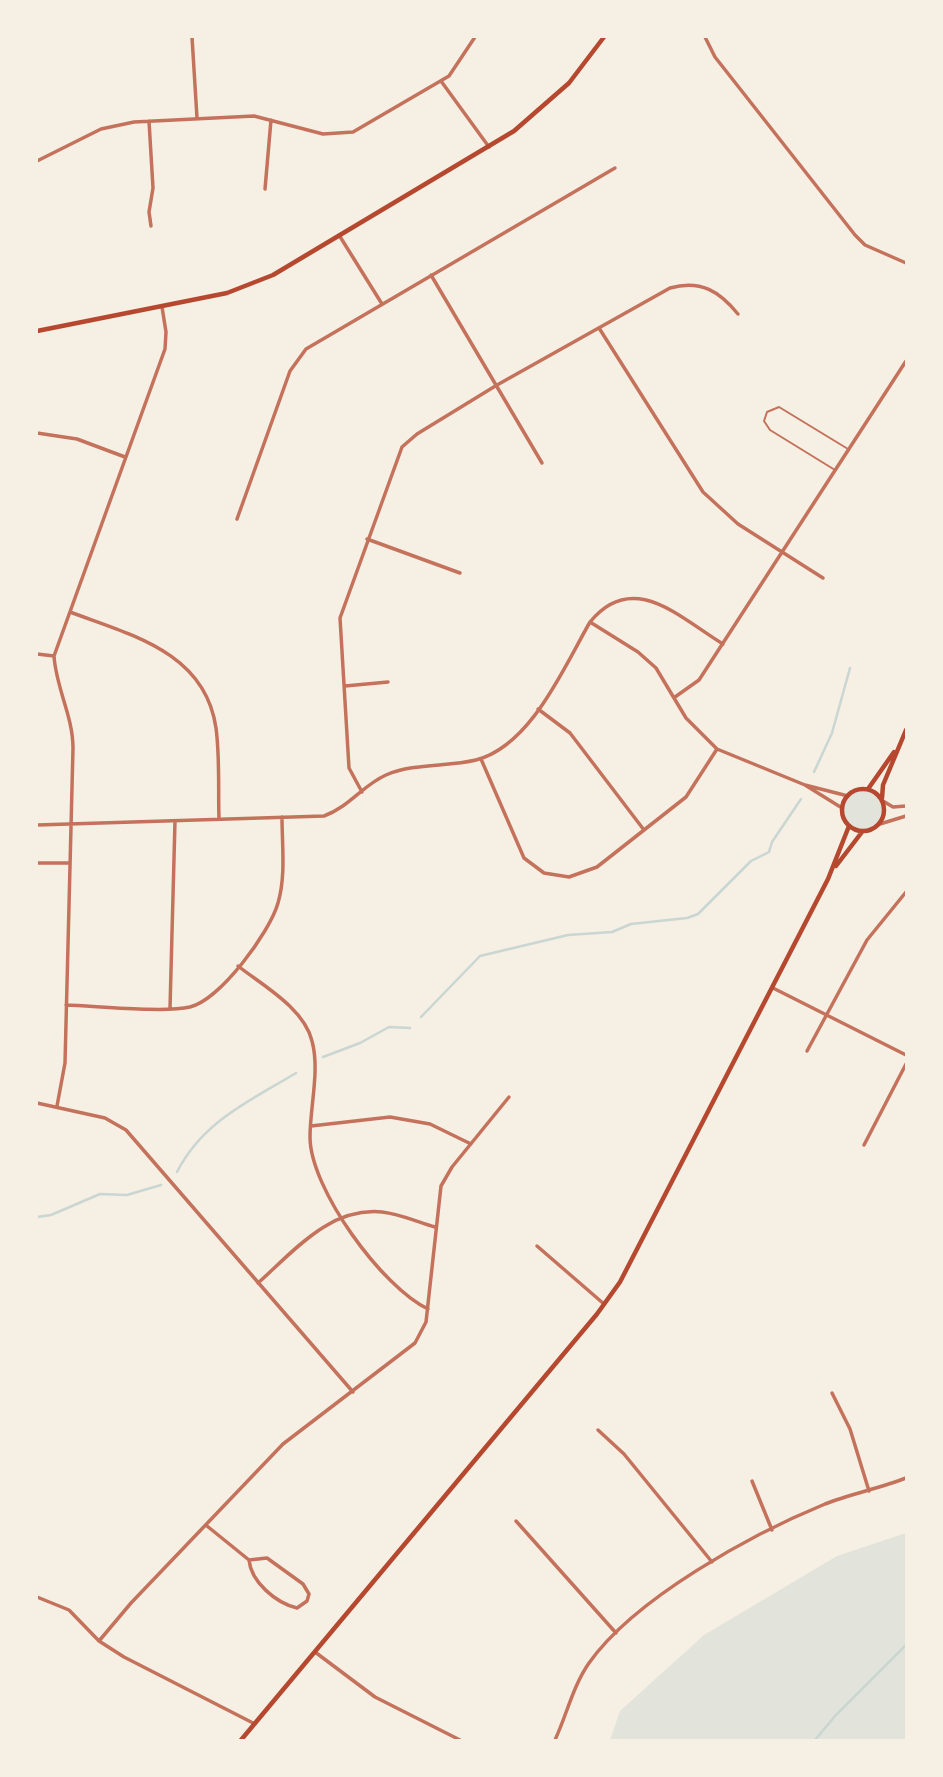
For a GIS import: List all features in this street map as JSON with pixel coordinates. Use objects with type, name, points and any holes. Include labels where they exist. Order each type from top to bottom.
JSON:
[{"type":"main road","points":[[37,331],[227,293],[257,282],[489,147],[523,124],[559,92],[604,37]]},
{"type":"main road","points":[[868,789],[906,731]]},
{"type":"main road","points":[[828,879],[862,832],[880,824],[885,812],[882,800],[883,785],[900,742]]},
{"type":"main road","points":[[241,1740],[604,1304],[650,1225],[828,879],[849,826],[842,808],[848,796],[858,790],[868,789],[882,800]]},
{"type":"main road","points":[[849,826],[862,832]]},
{"type":"street","points":[[192,37],[197,118]]},
{"type":"street","points":[[37,161],[101,130],[149,121],[246,116],[323,134],[342,134],[365,126],[454,72],[475,37]]},
{"type":"street","points":[[705,37],[715,57],[855,235],[864,245],[906,263]]},
{"type":"street","points":[[441,81],[489,147]]},
{"type":"street","points":[[265,189],[271,120]]},
{"type":"street","points":[[149,121],[153,188],[149,212],[151,226]]},
{"type":"street","points":[[237,519],[295,362],[306,349],[615,168]]},
{"type":"street","points":[[339,235],[382,304]]},
{"type":"street","points":[[431,275],[542,463]]},
{"type":"street","points":[[362,792],[349,768],[340,618],[402,447],[417,434],[497,385],[678,285],[713,290],[738,314]]},
{"type":"street","points":[[57,1107],[65,1063],[73,736],[58,687],[54,656],[165,349],[166,332],[162,307]]},
{"type":"street","points":[[599,328],[703,492],[738,524],[824,578]]},
{"type":"street","points":[[675,697],[699,680],[906,361]]},
{"type":"street","points":[[37,433],[77,439],[126,457]]},
{"type":"street","points":[[367,539],[460,573]]},
{"type":"street","points":[[37,825],[324,816],[341,810],[388,774],[481,759],[513,740],[538,709],[590,622],[599,611],[620,599],[648,599],[723,644]]},
{"type":"street","points":[[70,612],[157,645],[189,669],[202,687],[216,727],[219,819]]},
{"type":"street","points":[[590,622],[638,652],[656,668],[686,718],[717,749],[805,785],[848,796]]},
{"type":"street","points":[[37,654],[54,656]]},
{"type":"street","points":[[345,685],[388,682]]},
{"type":"street","points":[[538,709],[570,733],[644,830]]},
{"type":"street","points":[[481,759],[524,858],[544,873],[569,877],[583,874],[686,797],[717,749]]},
{"type":"street","points":[[805,785],[842,808]]},
{"type":"street","points":[[882,800],[893,807],[906,806]]},
{"type":"street","points":[[880,824],[906,816]]},
{"type":"street","points":[[66,1005],[192,1007],[217,992],[263,933],[278,904],[282,882],[282,817]]},
{"type":"street","points":[[170,1008],[176,821]]},
{"type":"street","points":[[37,863],[70,863]]},
{"type":"street","points":[[807,1051],[867,940],[906,892]]},
{"type":"street","points":[[237,966],[291,1009],[309,1032],[313,1054],[310,1139],[320,1180],[338,1217],[402,1292],[428,1309]]},
{"type":"street","points":[[773,988],[906,1055]]},
{"type":"street","points":[[864,1145],[906,1064]]},
{"type":"street","points":[[99,1641],[131,1603],[283,1444],[415,1343],[426,1322],[441,1186],[509,1097]]},
{"type":"street","points":[[37,1103],[105,1118],[126,1130],[353,1392]]},
{"type":"street","points":[[311,1126],[390,1117],[430,1124],[471,1144]]},
{"type":"street","points":[[258,1283],[338,1217],[365,1211],[386,1212],[435,1227]]},
{"type":"street","points":[[537,1246],[604,1304]]},
{"type":"street","points":[[832,1393],[850,1429],[869,1491]]},
{"type":"street","points":[[598,1430],[624,1454],[712,1562]]},
{"type":"street","points":[[555,1740],[578,1681],[590,1662],[616,1633],[647,1607],[712,1562],[772,1530],[827,1503],[906,1478]]},
{"type":"street","points":[[752,1481],[772,1530]]},
{"type":"street","points":[[516,1521],[616,1633]]},
{"type":"street","points":[[207,1525],[249,1560],[251,1576],[260,1585],[291,1607],[297,1608],[307,1601],[309,1594],[303,1584],[267,1558],[249,1560]]},
{"type":"street","points":[[37,1597],[69,1610],[99,1641],[124,1657],[255,1724]]},
{"type":"street","points":[[315,1652],[375,1697],[460,1740]]},
{"type":"lane","points":[[835,471],[770,430],[764,421],[767,412],[779,407],[849,449]]},
{"type":"shaded area","points":[[863,789],[878,795],[884,810],[878,825],[863,831],[848,825],[842,810],[848,795]]},
{"type":"shaded area","points":[[906,1533],[906,1740],[610,1740],[620,1711],[704,1635],[837,1556]]},
{"type":"waterway","points":[[814,772],[832,733],[850,668]]},
{"type":"waterway","points":[[421,1017],[480,956],[568,935],[612,932],[631,924],[687,918],[698,914],[751,861],[769,852],[772,842],[801,799]]},
{"type":"waterway","points":[[323,1057],[360,1043],[389,1027],[410,1028]]},
{"type":"waterway","points":[[177,1172],[200,1139],[214,1126],[245,1103],[296,1073]]},
{"type":"waterway","points":[[37,1217],[51,1215],[100,1194],[127,1195],[161,1185]]},
{"type":"waterway","points":[[815,1740],[835,1716],[906,1645]]}]
